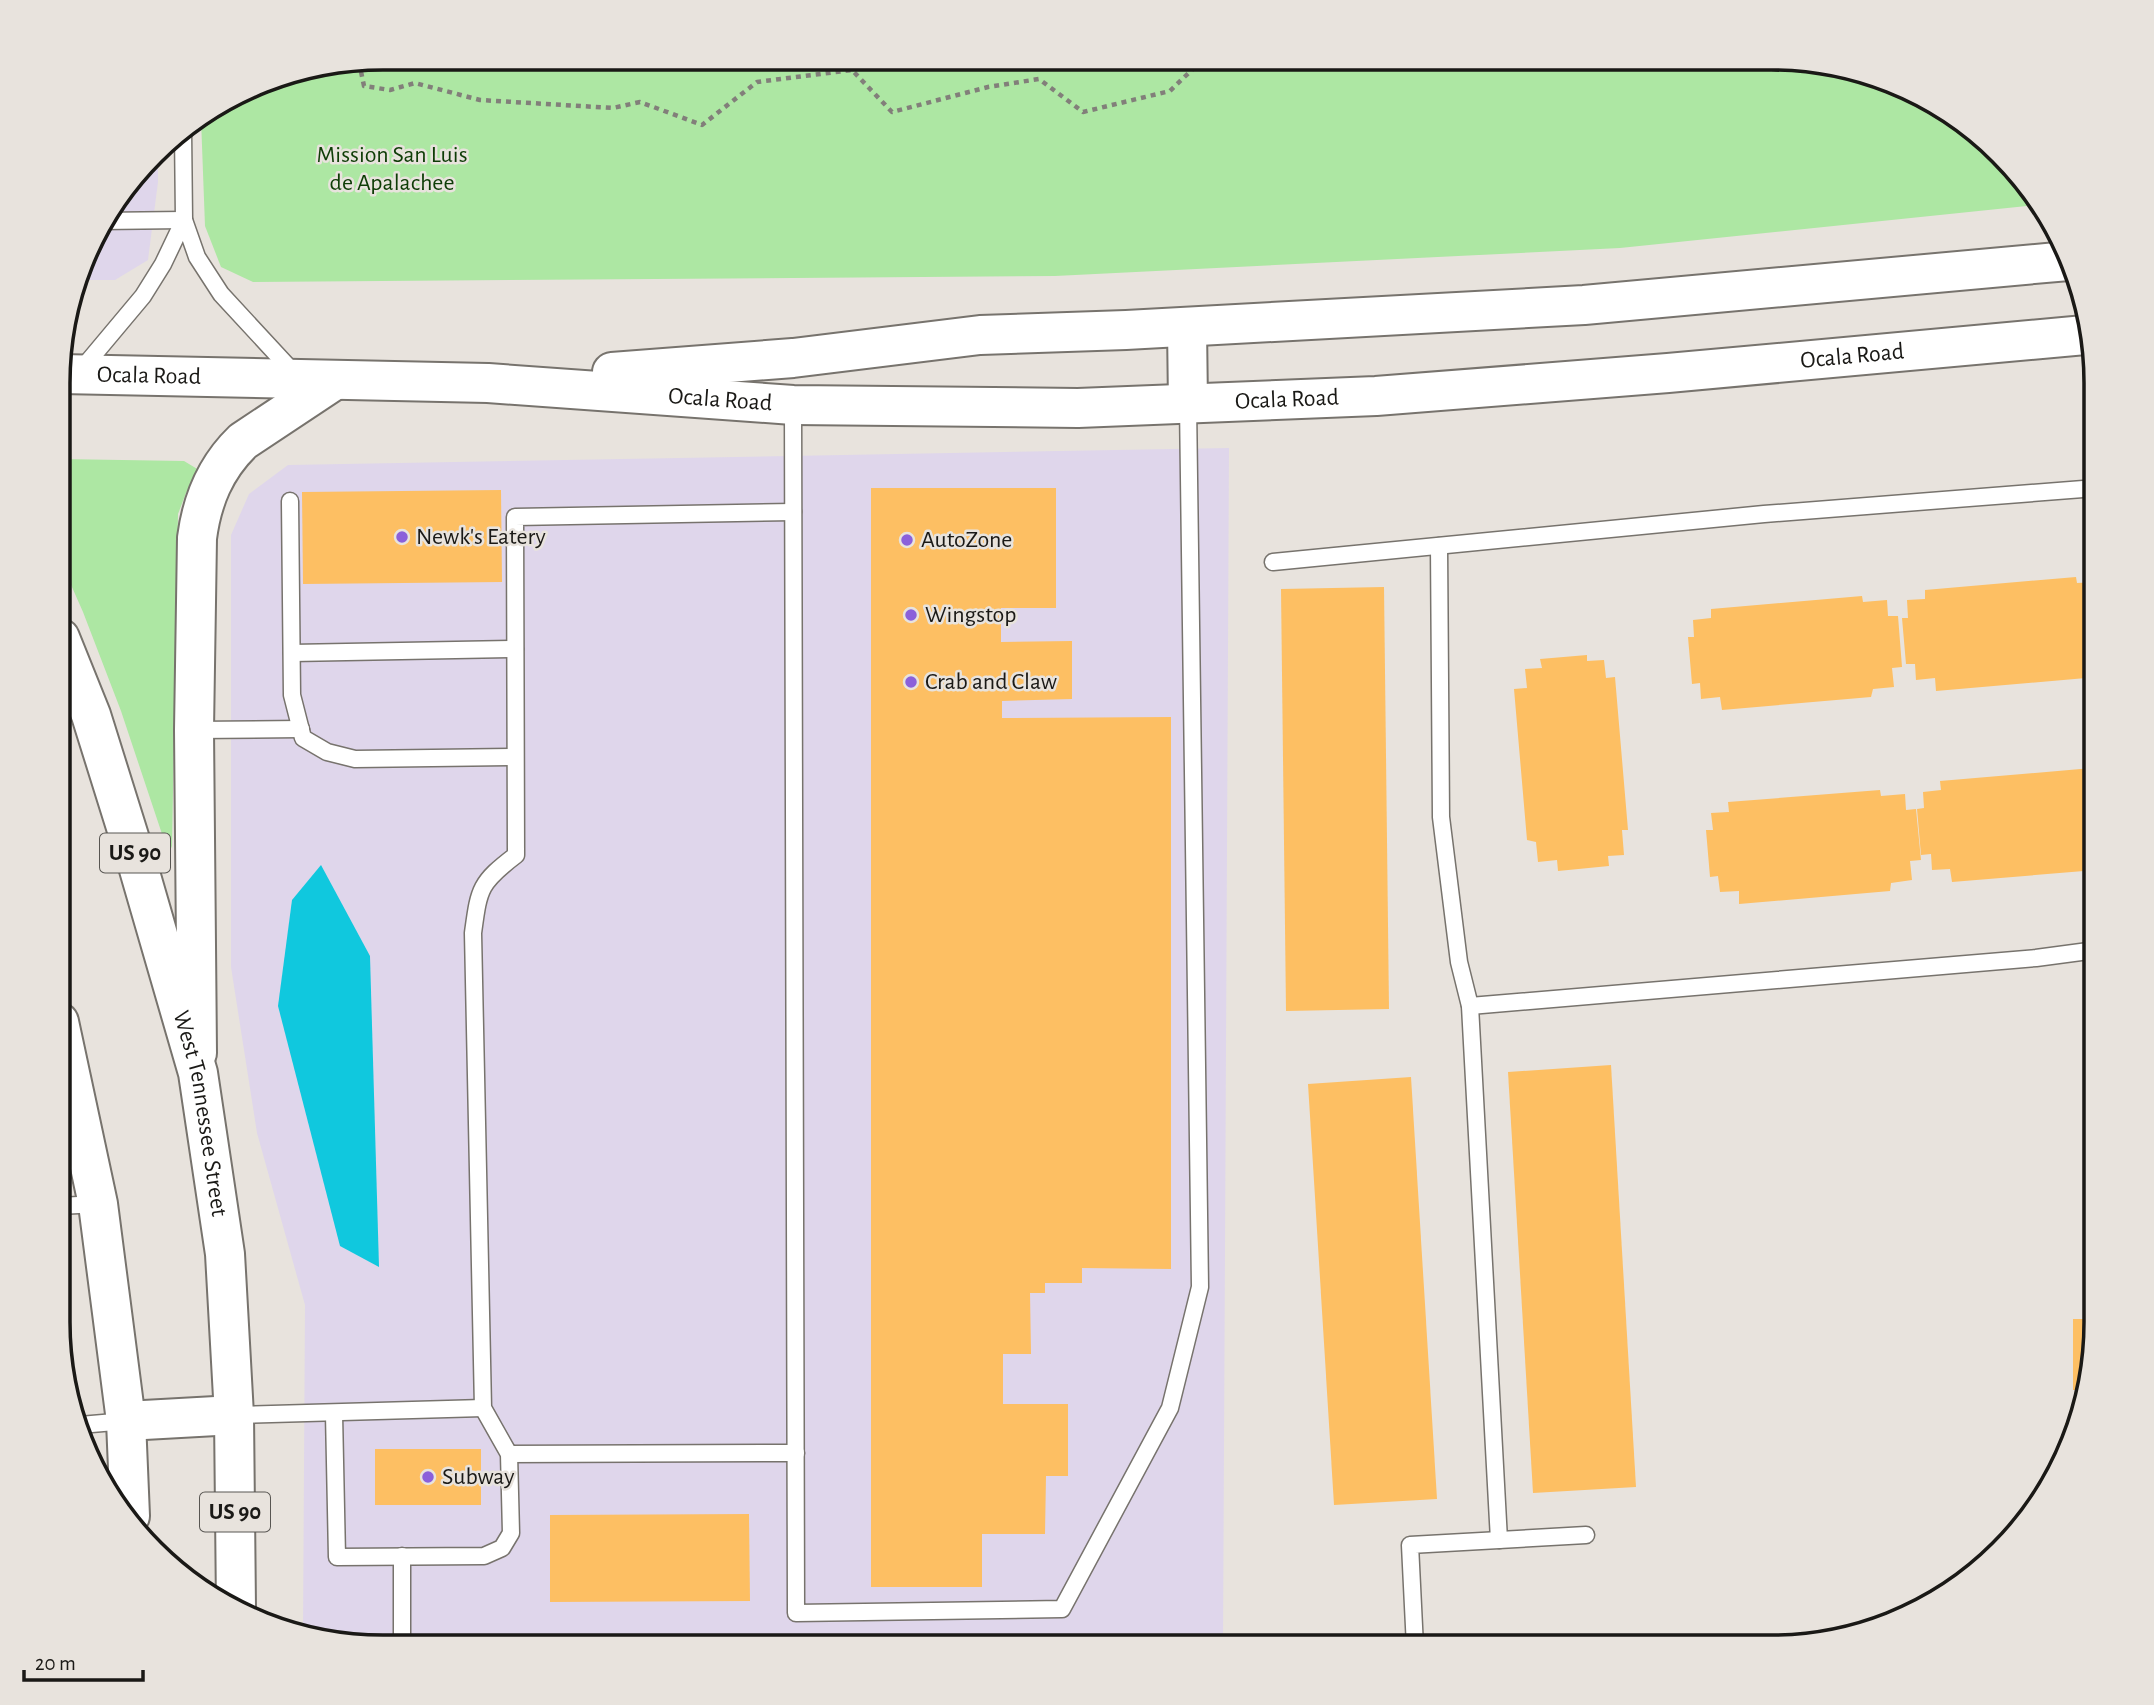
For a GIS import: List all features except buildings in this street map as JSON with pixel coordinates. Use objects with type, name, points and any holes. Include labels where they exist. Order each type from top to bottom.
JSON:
[{"type":"main road","name":"Ocala Road","points":[[488,383],[793,358],[980,335],[1186,327],[1584,305],[2059,262]]},
{"type":"main road","points":[[1186,327],[1188,404]]},
{"type":"main road","name":"Ocala Road","points":[[70,374],[488,383],[793,405],[1078,408],[1418,393],[2080,335]]},
{"type":"main road","points":[[793,358],[793,405]]},
{"type":"main road","points":[[198,1073],[194,730],[197,538],[200,519],[209,488],[231,453],[317,379]]},
{"type":"main road","name":"West Tennessee Street","points":[[70,663],[91,715],[136,859],[198,1073],[225,1254],[234,1415],[236,1598]]},
{"type":"main road","points":[[70,1073],[98,1204],[126,1421],[130,1505]]},
{"type":"main road","points":[[126,1421],[234,1415]]},
{"type":"lane","points":[[183,143],[184,220],[197,257],[221,294],[317,379]]},
{"type":"lane","points":[[116,221],[184,220]]},
{"type":"lane","points":[[70,373],[143,296],[163,264],[184,220]]},
{"type":"lane","points":[[793,405],[796,1613],[1062,1609],[1170,1408],[1200,1287],[1188,404]]},
{"type":"lane","points":[[1273,562],[1764,514],[2084,489]]},
{"type":"lane","points":[[290,501],[292,695],[303,738],[327,752],[355,759],[515,757]]},
{"type":"lane","points":[[334,1413],[337,1557],[485,1556],[502,1548],[511,1533],[509,1454],[483,1408],[473,933],[478,897],[490,874],[516,855],[515,517],[793,512]]},
{"type":"lane","points":[[1439,546],[1441,817],[1459,962],[1470,1006],[1499,1540]]},
{"type":"lane","points":[[292,653],[515,649]]},
{"type":"lane","points":[[194,730],[301,729]]},
{"type":"lane","points":[[1470,1006],[2084,951]]},
{"type":"lane","points":[[70,1205],[98,1204]]},
{"type":"lane","points":[[234,1415],[483,1408]]},
{"type":"lane","points":[[87,1424],[126,1421]]},
{"type":"lane","points":[[509,1454],[796,1453]]},
{"type":"lane","points":[[1414,1635],[1410,1545],[1586,1535]]},
{"type":"lane","points":[[402,1556],[402,1635]]},
{"type":"path","points":[[361,71],[364,86],[390,90],[415,83],[480,100],[612,108],[640,102],[702,125],[757,82],[852,70],[892,112],[988,87],[1039,79],[1083,112],[1170,91],[1192,70]]},
{"type":"shaded area","points":[[158,166],[148,260],[115,280],[88,280],[102,245],[123,209]]},
{"type":"shaded area","points":[[1229,448],[1223,1635],[383,1635],[342,1632],[303,1624],[305,1305],[257,1133],[231,967],[231,535],[249,494],[288,465]]},
{"type":"green space","name":"Mission San Luis de Apalachee","points":[[383,70],[1791,71],[1852,81],[1891,94],[1928,112],[1977,148],[2006,177],[2029,206],[1620,248],[1055,276],[253,282],[221,267],[205,226],[201,128],[245,102],[282,87],[322,76]]},
{"type":"green space","points":[[70,459],[184,461],[199,470],[178,514],[170,851],[166,846],[121,711],[70,583]]},
{"type":"water","points":[[321,865],[370,956],[379,1267],[340,1246],[278,1006],[292,900]]},
{"type":"place","name":"Newk's Eatery","points":[[402,537]]},
{"type":"place","name":"AutoZone","points":[[907,540]]},
{"type":"place","name":"Wingstop","points":[[911,615]]},
{"type":"place","name":"Crab and Claw","points":[[911,682]]},
{"type":"place","name":"Subway","points":[[428,1477]]}]
